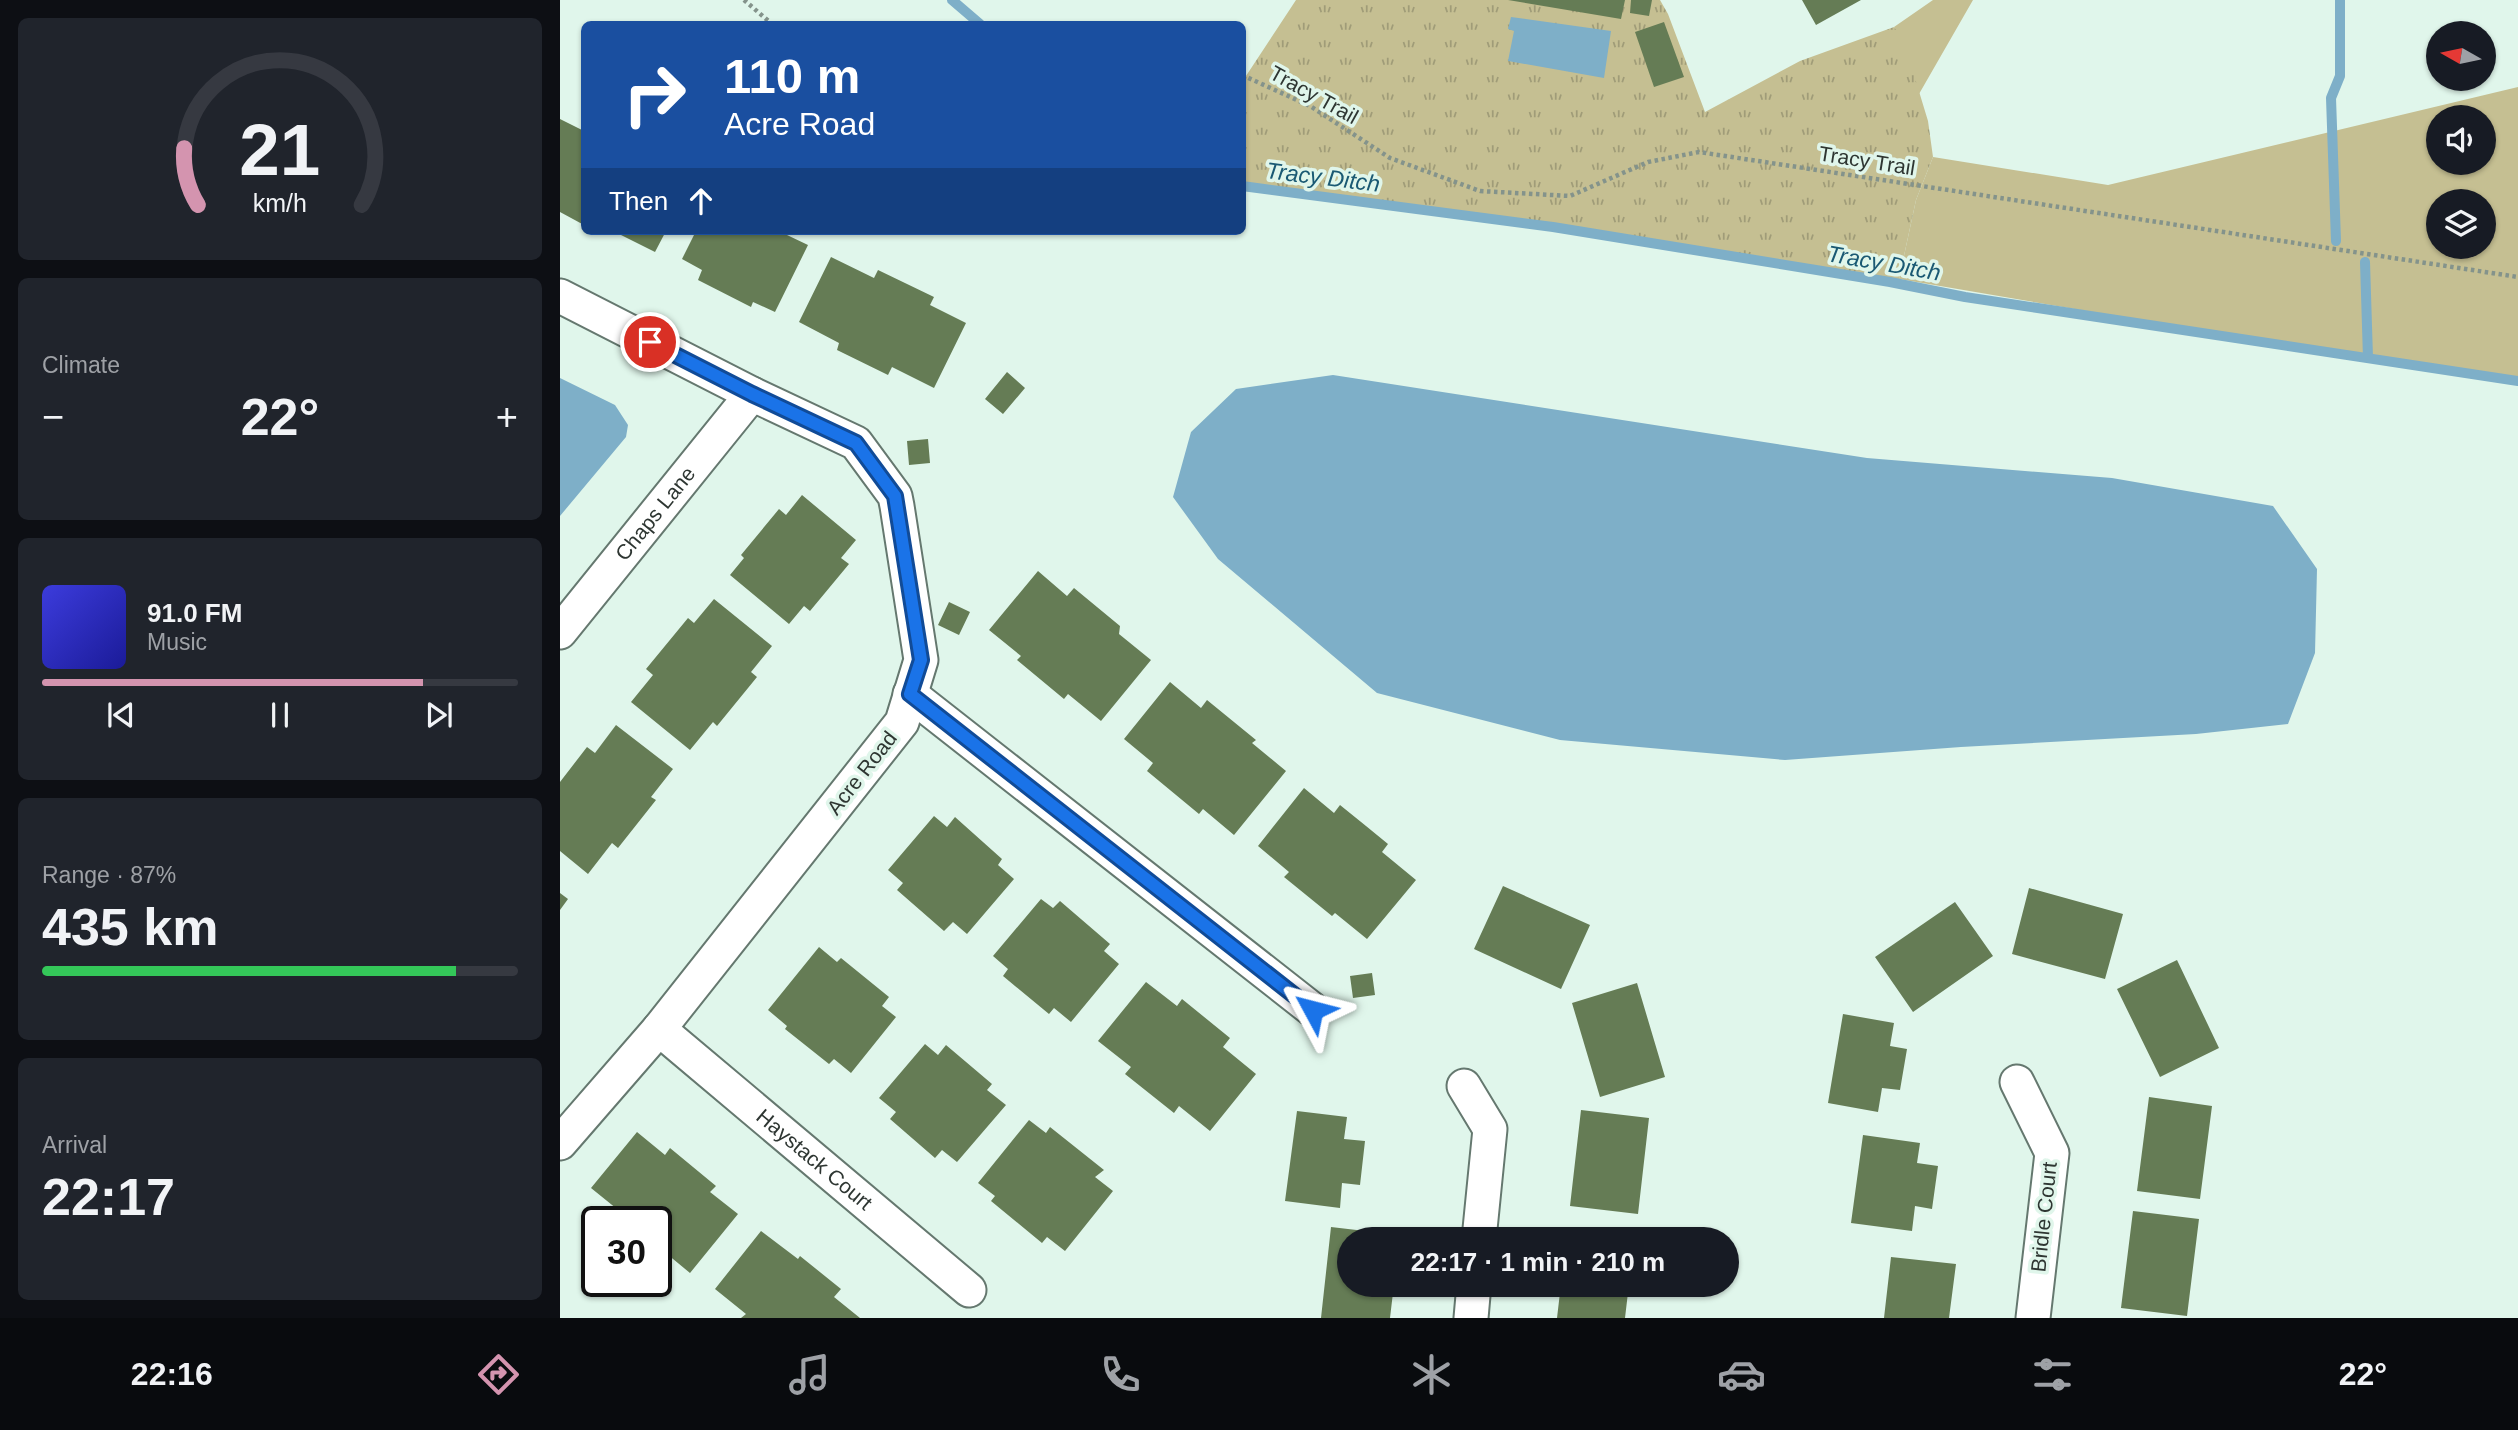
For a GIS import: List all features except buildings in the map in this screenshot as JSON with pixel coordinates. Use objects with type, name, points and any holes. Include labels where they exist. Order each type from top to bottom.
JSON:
[{"type":"street","name":"Acre Road","points":[[560,296],[752,394],[856,443],[895,496],[921,660],[902,722],[659,1029],[560,1142]]},
{"type":"street","name":"Chaps Lane","points":[[560,632],[752,394]]},
{"type":"street","points":[[910,694],[1313,1010]]},
{"type":"street","name":"Haystack Court","points":[[659,1029],[969,1290]]},
{"type":"street","name":"Bridle Court","points":[[2017,1082],[2052,1153],[2033,1318]]},
{"type":"street","points":[[1464,1086],[1490,1129],[1480,1227]]},
{"type":"street","points":[[1471,1318],[1473,1297]]},
{"type":"path","points":[[744,0],[768,21]]},
{"type":"path","name":"Tracy Trail","points":[[1246,77],[1310,106],[1390,158],[1480,191],[1570,196],[1648,162],[1699,152],[2518,277]]},
{"type":"green space","points":[[1296,0],[1660,0],[1668,14],[1705,112],[1800,61],[1894,27],[1904,42],[1928,121],[1933,157],[1916,200],[1899,279],[1890,282],[1553,227],[1246,186],[1246,76]]},
{"type":"green space","points":[[1933,0],[1973,0],[1919,94],[1894,27]]},
{"type":"green space","points":[[2518,87],[2518,385],[1899,279],[1916,200],[1933,157],[2108,185],[2426,109],[2426,175],[2496,175],[2496,105],[2443,105]]},
{"type":"water","points":[[1511,17],[1611,31],[1604,78],[1508,61],[1514,31],[1508,29]]},
{"type":"water","points":[[1333,375],[1867,458],[2112,478],[2273,506],[2317,569],[2315,653],[2288,724],[2196,734],[1785,760],[1560,740],[1377,693],[1218,559],[1173,497],[1191,432],[1236,389]]},
{"type":"water","points":[[560,378],[615,405],[628,425],[626,437],[560,516]]},
{"type":"waterway","name":"Tracy Ditch","points":[[952,0],[976,21]]},
{"type":"waterway","points":[[2336,241],[2331,98],[2340,76],[2340,0]]},
{"type":"waterway","name":"Tracy Ditch","points":[[1246,187],[1553,227],[1890,282],[1965,297],[2518,381]]},
{"type":"waterway","points":[[2365,262],[2368,358]]},
{"type":"route","points":[[650,342],[856,443],[895,496],[921,660],[910,694],[1313,1010]]}]
